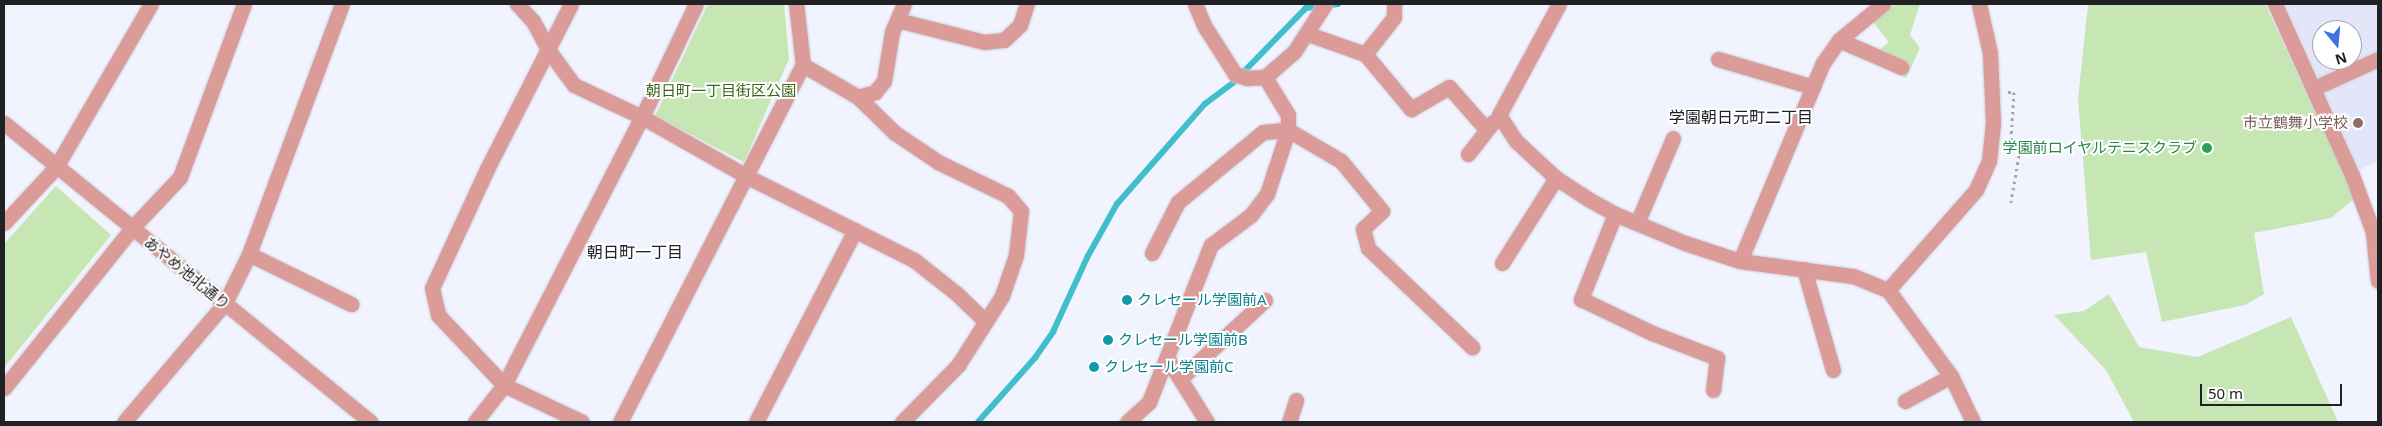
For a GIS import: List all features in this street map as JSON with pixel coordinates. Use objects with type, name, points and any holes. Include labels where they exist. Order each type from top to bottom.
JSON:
[{"type":"street","points":[[4,223],[56,167],[151,4]]},
{"type":"street","points":[[4,388],[132,228],[180,177],[244,4]]},
{"type":"street","points":[[131,420],[225,304],[249,254],[342,4]]},
{"type":"street","points":[[517,4],[533,21],[549,51],[574,85],[642,117],[748,177],[914,260],[956,293],[984,320]]},
{"type":"street","points":[[571,4],[549,51],[487,169],[432,288],[438,315],[504,385],[582,422]]},
{"type":"street","points":[[476,422],[504,385],[642,117],[696,4]]},
{"type":"street","points":[[620,422],[748,177],[803,66],[796,4]]},
{"type":"street","points":[[858,97],[875,92],[884,81],[897,20],[904,4]]},
{"type":"street","points":[[897,20],[991,42],[1004,40],[1020,25],[1027,4]]},
{"type":"street","points":[[1195,4],[1205,27],[1236,74],[1247,78],[1265,77],[1294,52],[1308,34],[1325,4]]},
{"type":"street","points":[[1365,54],[1394,17],[1394,4]]},
{"type":"street","points":[[1468,154],[1499,115],[1558,4]]},
{"type":"street","points":[[1740,261],[1823,63],[1839,40],[1883,4]]},
{"type":"street","points":[[1888,290],[1976,190],[1989,161],[1993,123],[1990,53],[1979,4]]},
{"type":"street","points":[[2275,4],[2376,230],[2378,281]]},
{"type":"street","points":[[1308,34],[1365,54],[1411,109],[1449,86],[1486,129]]},
{"type":"street","points":[[1839,40],[1901,67]]},
{"type":"street","points":[[1718,59],[1813,87]]},
{"type":"street","points":[[2321,85],[2378,59]]},
{"type":"street","points":[[803,66],[858,97],[895,133],[938,162],[1008,196],[1021,211],[1016,255],[1002,296],[984,320],[958,365],[902,422]]},
{"type":"street","points":[[1127,422],[1149,402],[1211,245],[1251,215],[1267,194],[1288,130],[1288,115],[1265,77]]},
{"type":"street","points":[[1499,115],[1516,141],[1556,178],[1615,214],[1740,261],[1853,276],[1888,290],[1951,376],[1973,422]]},
{"type":"street","name":"あやめ池北通り","points":[[4,123],[370,422]]},
{"type":"street","points":[[1152,253],[1178,202],[1263,132],[1288,130],[1341,161],[1382,212],[1363,229],[1368,248],[1472,347]]},
{"type":"street","points":[[1637,223],[1673,138]]},
{"type":"street","points":[[1502,263],[1556,178]]},
{"type":"street","points":[[1615,214],[1581,299],[1652,333],[1717,358],[1713,390]]},
{"type":"street","points":[[756,422],[855,230]]},
{"type":"street","points":[[249,254],[351,304]]},
{"type":"street","points":[[1804,269],[1832,370]]},
{"type":"street","points":[[1180,379],[1265,300]]},
{"type":"street","points":[[1167,358],[1207,422]]},
{"type":"street","points":[[1905,401],[1951,376]]},
{"type":"street","points":[[1289,422],[1296,400]]},
{"type":"path","points":[[1992,90],[2014,92],[2011,139],[2020,149],[2011,202]]},
{"type":"shaded area","name":"市立鶴舞小学校","points":[[2285,4],[2378,4],[2378,161],[2359,170],[2314,70],[2362,70],[2362,20],[2312,20],[2312,65]]},
{"type":"green space","name":"朝日町一丁目街区公園","points":[[708,4],[784,4],[789,59],[744,162],[655,116]]},
{"type":"green space","points":[[1895,4],[1920,4],[1910,35],[1920,48],[1906,78],[1868,59],[1889,42],[1872,21]]},
{"type":"green space","name":"学園前ロイヤルテニスクラブ","points":[[2265,4],[2355,198],[2331,218],[2254,233],[2264,294],[2245,305],[2162,322],[2146,252],[2091,260],[2078,99],[2088,5]]},
{"type":"green space","points":[[56,186],[111,235],[4,368],[4,244]]},
{"type":"green space","points":[[2109,294],[2139,347],[2198,357],[2291,317],[2338,422],[2134,422],[2106,370],[2054,315],[2084,311]]},
{"type":"waterway","points":[[978,422],[1035,358],[1053,332],[1088,256],[1117,204],[1205,104],[1233,83],[1306,8],[1338,4]]},
{"type":"place","name":"市立鶴舞小学校","points":[[2358,123]]},
{"type":"place","name":"学園前ロイヤルテニスクラブ","points":[[2207,148]]},
{"type":"place","name":"クレセール学園前A","points":[[1127,300]]},
{"type":"place","name":"クレセール学園前B","points":[[1108,340]]},
{"type":"place","name":"クレセール学園前C","points":[[1094,367]]},
{"type":"district","name":"学園朝日元町二丁目","points":[[1741,117]]},
{"type":"district","name":"朝日町一丁目","points":[[635,252]]}]
